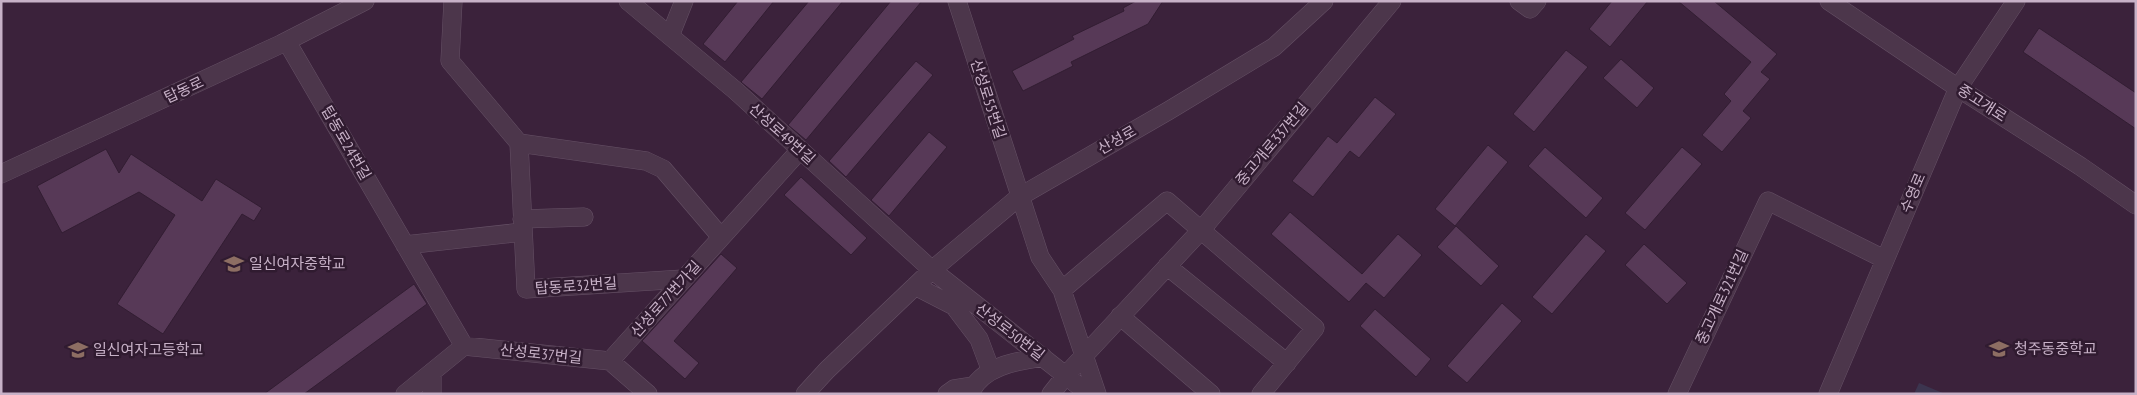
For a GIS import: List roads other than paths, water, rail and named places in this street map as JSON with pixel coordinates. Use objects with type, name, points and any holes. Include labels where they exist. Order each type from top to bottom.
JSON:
[{"type":"street","name":"탑동로","points":[[1,174],[287,42],[365,1]]},
{"type":"street","points":[[453,1],[450,61],[518,143],[646,161],[663,169],[722,237]]},
{"type":"street","name":"산성로49번길","points":[[628,1],[645,7],[670,36],[736,91],[932,270]]},
{"type":"street","points":[[670,36],[684,1]]},
{"type":"street","name":"산성로55번길","points":[[957,1],[1040,257],[1062,290],[1097,394]]},
{"type":"street","name":"산성로","points":[[805,394],[826,370],[932,270],[1019,197],[1274,47],[1324,1]]},
{"type":"street","name":"중고개로337번길","points":[[1051,394],[1066,375],[1200,231],[1392,1]]},
{"type":"street","points":[[1519,1],[1530,9],[1537,1]]},
{"type":"street","name":"중고개로","points":[[1829,1],[2136,205]]},
{"type":"street","name":"수영로","points":[[1828,394],[1958,88],[2016,1]]},
{"type":"street","name":"탑동로24번길","points":[[287,42],[464,346]]},
{"type":"street","name":"탑동로32번길","points":[[518,143],[526,289],[684,279]]},
{"type":"street","name":"산성로77번가길","points":[[610,360],[800,150]]},
{"type":"street","points":[[1062,290],[1167,201],[1315,328],[1261,394]]},
{"type":"street","name":"중고개로321번길","points":[[1677,394],[1768,201],[1884,260]]},
{"type":"street","points":[[405,245],[523,225],[584,217]]},
{"type":"street","points":[[1167,266],[1287,363]]},
{"type":"street","name":"산성로50번길","points":[[932,270],[1089,394]]},
{"type":"street","points":[[915,286],[954,306],[979,339],[991,371]]},
{"type":"street","points":[[1120,316],[1211,394]]},
{"type":"street","points":[[405,394],[464,346]]},
{"type":"street","name":"산성로37번길","points":[[464,346],[610,360]]},
{"type":"street","points":[[947,394],[954,389],[972,390],[991,371],[1016,362],[1043,357]]},
{"type":"street","points":[[610,360],[648,394]]},
{"type":"street","points":[[432,372],[432,394]]},
{"type":"place","name":"일신여자중학교","points":[[234,264]]},
{"type":"place","name":"청주동중학교","points":[[1999,349]]},
{"type":"place","name":"일신여자고등학교","points":[[78,350]]}]
